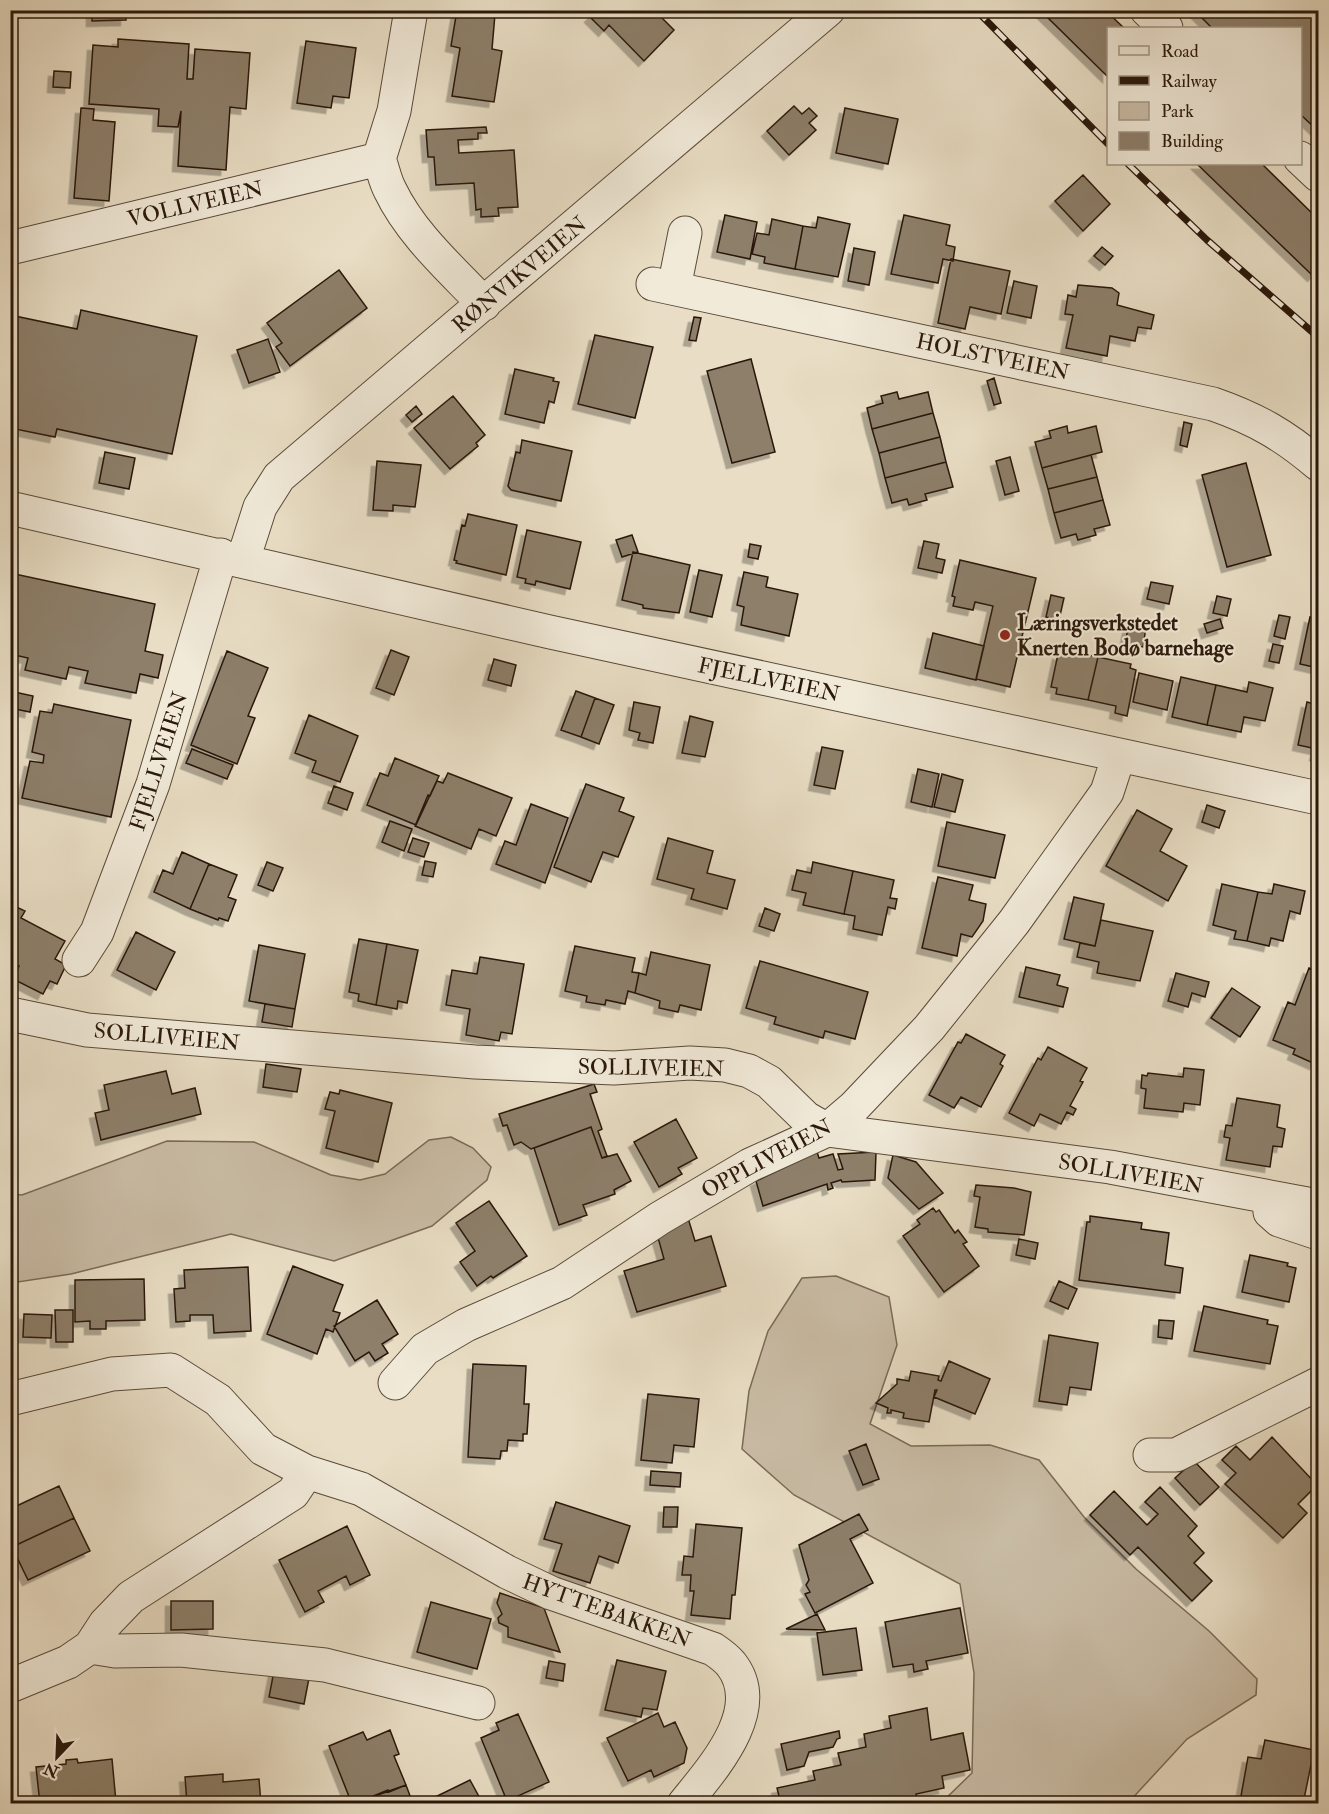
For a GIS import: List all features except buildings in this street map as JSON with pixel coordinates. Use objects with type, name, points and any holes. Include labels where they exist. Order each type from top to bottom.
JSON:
[{"type":"street","points":[[411,10],[394,111],[379,159],[390,190],[410,221],[442,261],[484,304]]},
{"type":"street","name":"RØNVIKVEIEN","points":[[232,557],[279,477],[828,10]]},
{"type":"street","points":[[1147,10],[1165,27]]},
{"type":"street","name":"VOLLVEIEN","points":[[10,248],[379,159]]},
{"type":"street","points":[[1302,160],[1318,175]]},
{"type":"street","name":"HOLSTVEIEN","points":[[685,233],[664,286],[1213,404],[1252,418],[1288,439],[1318,465]]},
{"type":"street","name":"FJELLVEIEN","points":[[10,508],[232,557],[510,623],[1318,798]]},
{"type":"street","name":"FJELLVEIEN","points":[[79,960],[97,933],[153,784],[232,557]]},
{"type":"street","name":"OPPLIVEIEN","points":[[395,1383],[425,1349],[466,1325],[562,1283],[660,1218],[750,1165],[827,1130],[854,1107],[929,1028],[1014,922],[1107,792],[1119,755]]},
{"type":"street","name":"SOLLIVEIEN","points":[[10,1014],[87,1030],[475,1062],[614,1068],[690,1063],[725,1065],[748,1071],[769,1082],[806,1118],[827,1130],[1119,1168],[1269,1199],[1318,1206]]},
{"type":"street","points":[[1269,1199],[1270,1212],[1279,1220],[1318,1233]]},
{"type":"street","name":"HYTTEBAKKEN","points":[[10,1399],[112,1374],[171,1370],[218,1400],[263,1449],[307,1472],[362,1489],[507,1572],[551,1593],[713,1649],[731,1664],[739,1680],[741,1699],[733,1738],[721,1758],[684,1803]]},
{"type":"street","points":[[1150,1455],[1176,1455],[1318,1384]]},
{"type":"street","points":[[10,1686],[68,1662],[90,1647],[105,1624],[131,1597],[273,1508],[293,1493],[307,1472]]},
{"type":"street","points":[[90,1647],[116,1652],[181,1650],[314,1664],[478,1703]]},
{"type":"green space","points":[[451,1137],[473,1148],[491,1167],[487,1180],[432,1226],[334,1261],[231,1234],[71,1274],[11,1283],[11,1194],[22,1195],[167,1141],[254,1142],[331,1175],[360,1180],[385,1174],[429,1140]]},
{"type":"green space","points":[[836,1276],[889,1297],[897,1345],[870,1424],[911,1446],[990,1445],[1039,1460],[1084,1517],[1136,1569],[1209,1631],[1257,1679],[1256,1695],[1187,1739],[1128,1803],[941,1803],[972,1773],[974,1673],[960,1584],[794,1495],[742,1449],[749,1391],[768,1331],[802,1278]]},
{"type":"railway","points":[[976,10],[1107,143]]},
{"type":"railway","points":[[1129,165],[1207,240],[1318,337]]},
{"type":"place","name":"Læringsverkstedet Knerten Bodø barnehage","points":[[1005,635]]}]
